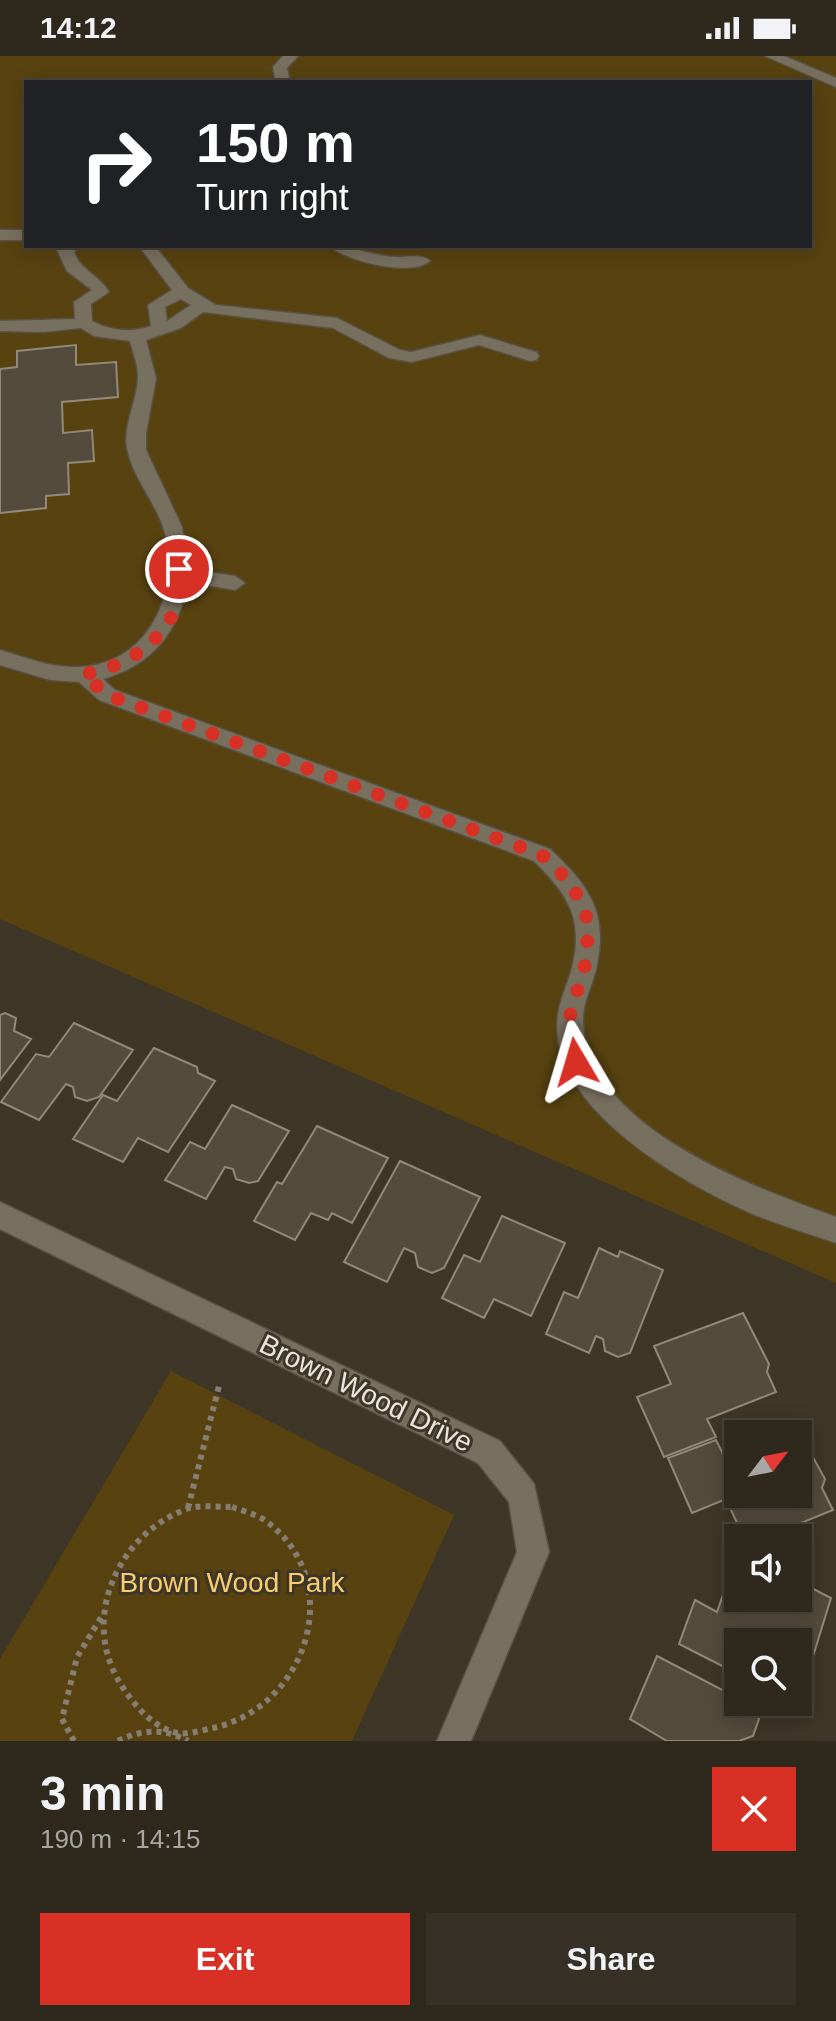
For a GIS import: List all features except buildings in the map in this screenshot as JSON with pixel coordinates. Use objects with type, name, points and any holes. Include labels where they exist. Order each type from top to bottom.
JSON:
[{"type":"street","points":[[283,80],[280,67],[291,56]]},
{"type":"street","points":[[772,56],[836,83]]},
{"type":"street","points":[[0,235],[24,235]]},
{"type":"street","points":[[70,248],[65,250],[74,270],[98,284],[101,292],[82,302],[84,323]]},
{"type":"street","points":[[149,248],[182,292],[212,310],[337,323],[395,354],[412,357],[466,341],[480,340],[530,356]]},
{"type":"street","points":[[342,248],[369,260],[398,264],[422,261]]},
{"type":"street","points":[[160,329],[156,305],[182,292]]},
{"type":"street","points":[[0,326],[43,327],[84,323],[100,332],[137,337],[175,324],[203,304]]},
{"type":"street","points":[[0,657],[55,673],[102,672],[133,657],[153,640],[169,620],[179,595],[175,536],[136,448],[148,375],[137,337]]},
{"type":"street","points":[[179,574],[235,583]]},
{"type":"street","points":[[83,674],[107,695],[542,855],[572,884],[589,923],[585,965],[570,1016],[576,1062],[606,1105],[664,1153],[744,1197],[836,1230]]},
{"type":"street","name":"Brown Wood Drive","points":[[0,1215],[489,1452],[523,1495],[533,1552],[454,1741]]},
{"type":"path","points":[[188,1508],[219,1386]]},
{"type":"path","points":[[118,1741],[148,1731],[176,1734],[218,1729],[254,1714],[283,1687],[303,1652],[311,1613],[306,1575],[290,1543],[264,1520],[232,1507],[188,1508],[146,1532],[124,1556],[110,1584],[103,1615],[105,1654],[121,1688],[147,1715],[176,1734],[188,1741]]},
{"type":"path","points":[[74,1741],[62,1719],[77,1657],[103,1615]]},
{"type":"green space","points":[[0,56],[836,56],[836,1283],[0,919]]},
{"type":"green space","name":"Brown Wood Park","points":[[171,1371],[454,1515],[352,1741],[0,1741],[0,1659]]},
{"type":"route","points":[[179,569],[179,595],[169,620],[153,640],[133,657],[102,672],[83,674],[107,695],[542,855],[572,884],[589,923],[585,965],[570,1016],[576,1062]]}]
